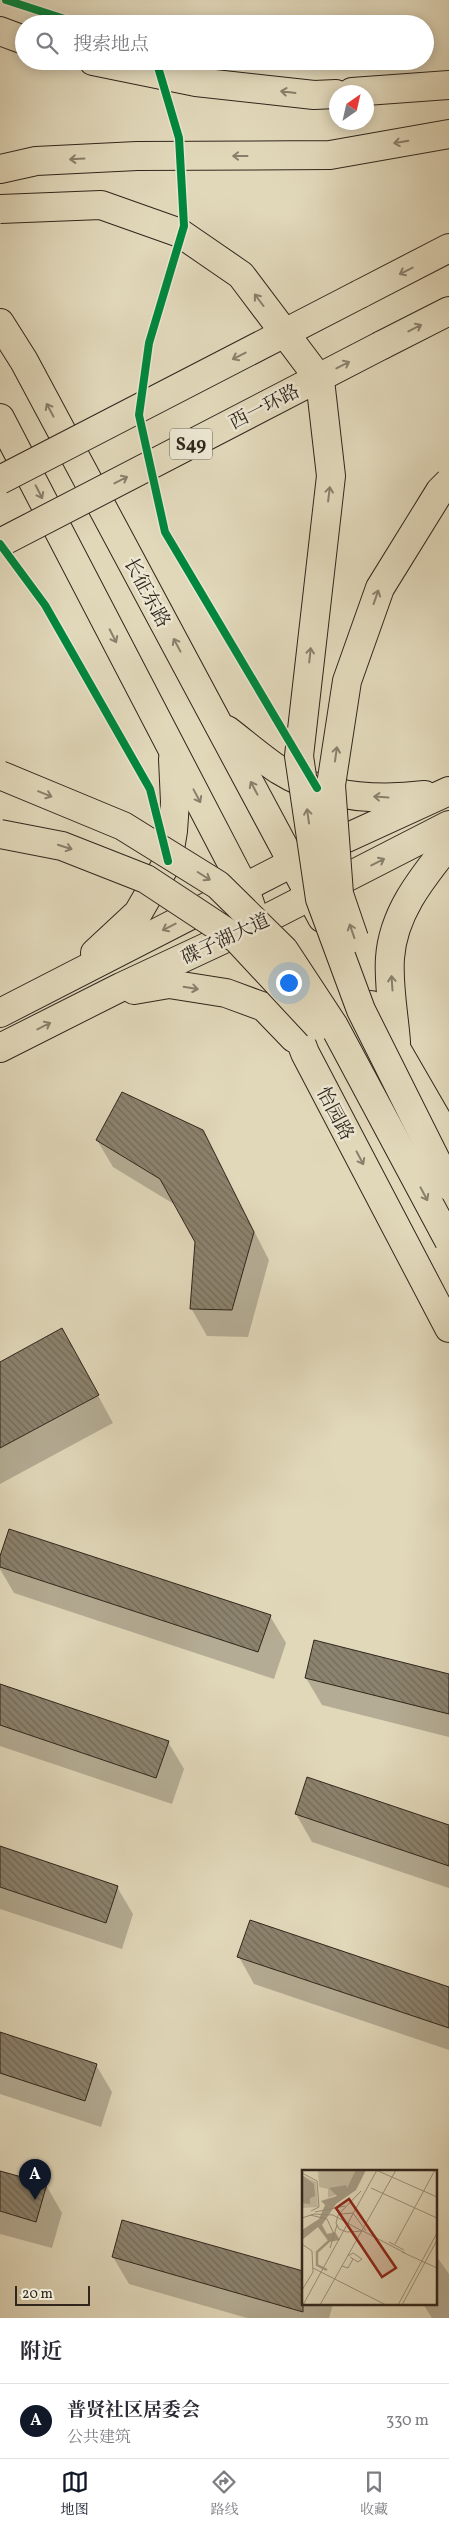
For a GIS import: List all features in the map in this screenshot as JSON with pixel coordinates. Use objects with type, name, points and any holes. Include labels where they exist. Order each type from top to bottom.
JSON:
[{"type":"main road","points":[[0,31],[15,37]]},
{"type":"main road","points":[[137,70],[196,82],[314,95],[329,94]]},
{"type":"main road","points":[[374,90],[449,85]]},
{"type":"main road","points":[[0,169],[36,162],[137,156],[330,155],[449,134]]},
{"type":"main road","points":[[0,209],[101,205],[180,233],[241,275],[320,380],[331,476],[299,756],[320,899],[361,1010],[446,1180]]},
{"type":"main road","points":[[0,480],[449,248]]},
{"type":"main road","name":"西一环路","points":[[0,543],[449,311]]},
{"type":"main road","name":"长征东路","points":[[0,323],[29,370],[294,862]]},
{"type":"main road","points":[[0,418],[245,889]]},
{"type":"main road","points":[[446,1180],[376,1002],[339,894],[332,785],[347,681],[380,588],[440,491],[449,482]]},
{"type":"main road","points":[[219,724],[280,770],[317,788],[346,795],[398,798],[448,791]]},
{"type":"main road","points":[[59,983],[115,936],[138,913],[168,861],[175,802],[172,750]]},
{"type":"main road","points":[[0,775],[123,826],[218,885],[284,950],[334,1026],[449,1240]]},
{"type":"main road","name":"碟子湖大道","points":[[0,1013],[245,889],[294,862],[448,791]]},
{"type":"main road","name":"碟子湖大道","points":[[0,1048],[108,994],[256,924],[449,825]]},
{"type":"main road","points":[[0,834],[62,846],[146,879],[238,939],[316,1024],[406,1160]]},
{"type":"main road","points":[[397,1049],[390,958],[400,915],[420,880],[449,844]]},
{"type":"main road","points":[[294,862],[310,896],[449,1140]]},
{"type":"main road","name":"怡园路","points":[[245,889],[256,924],[305,1053],[449,1328]]},
{"type":"main road","points":[[108,994],[169,984],[226,993],[264,1007],[288,1030],[305,1053]]},
{"type":"building","points":[[122,1092],[203,1130],[254,1232],[232,1310],[190,1309],[195,1242],[160,1179],[96,1140]]},
{"type":"building","points":[[62,1328],[99,1395],[0,1448],[0,1362]]},
{"type":"building","points":[[9,1529],[271,1615],[258,1652],[0,1567],[0,1556]]},
{"type":"building","points":[[314,1640],[449,1674],[449,1714],[305,1678]]},
{"type":"building","points":[[0,1684],[169,1741],[156,1778],[0,1725]]},
{"type":"building","points":[[307,1777],[449,1825],[449,1866],[295,1814]]},
{"type":"building","points":[[0,1846],[118,1886],[106,1923],[0,1887]]},
{"type":"building","points":[[250,1920],[449,1987],[449,2028],[237,1957]]},
{"type":"building","points":[[0,2032],[97,2064],[85,2101],[0,2073]]},
{"type":"building","points":[[0,2171],[47,2184],[36,2222],[0,2211]]},
{"type":"building","points":[[122,2220],[302,2271],[303,2312],[112,2257]]},
{"type":"cycle path","points":[[6,0],[52,15]]},
{"type":"cycle path","points":[[159,70],[179,138],[184,226],[149,343],[139,415],[165,532],[317,788]]},
{"type":"cycle path","points":[[0,544],[45,605],[150,789],[168,861]]},
{"type":"place","name":"普贤社区居委会","points":[[35,2200]]}]
